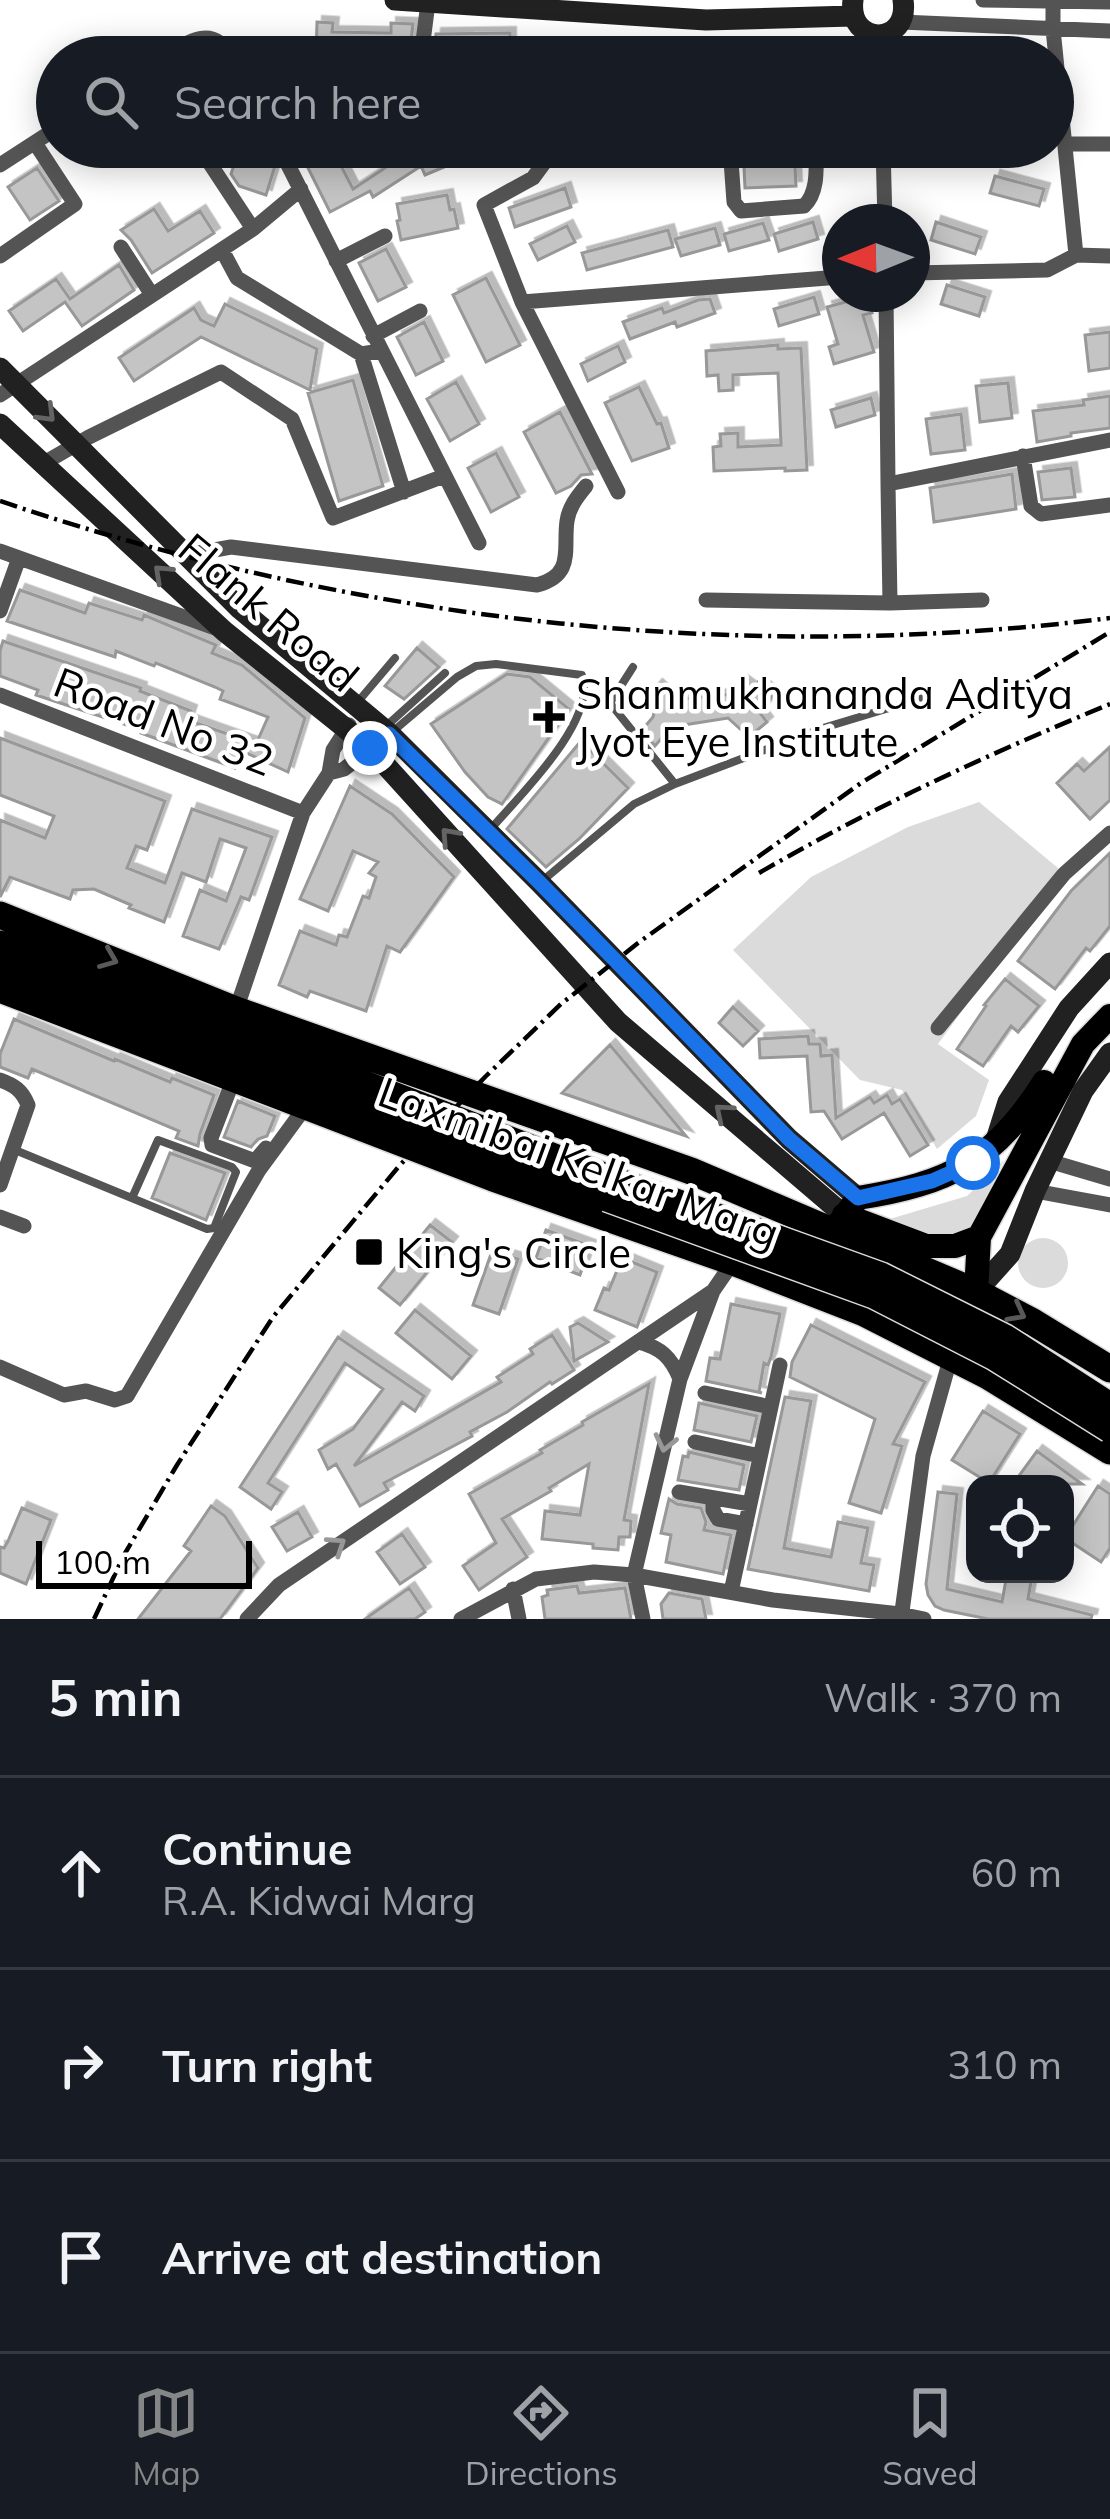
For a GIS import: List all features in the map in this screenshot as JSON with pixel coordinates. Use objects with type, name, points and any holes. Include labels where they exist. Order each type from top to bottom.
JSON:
[{"type":"highway","name":"Laxmibai Kelkar Marg","points":[[0,916],[240,1011],[691,1171],[845,1214],[1110,1369]]},
{"type":"highway","points":[[0,944],[196,1030],[874,1295],[994,1358],[1110,1429]]},
{"type":"highway","points":[[0,966],[196,1030],[229,1076]]},
{"type":"highway","name":"Laxmibai Kelkar Marg","points":[[0,989],[493,1178],[864,1313],[950,1356],[1110,1451]]},
{"type":"highway","points":[[196,1030],[240,1011]]},
{"type":"highway","points":[[517,1109],[568,1172]]},
{"type":"highway","points":[[493,1178],[568,1172]]},
{"type":"highway","points":[[610,1189],[881,1276],[1005,1338],[1110,1406]]},
{"type":"main road","points":[[845,1214],[973,1163],[1026,1111],[1070,1042],[1110,994]]},
{"type":"main road","points":[[950,1356],[976,1292],[980,1237],[1083,1044],[1110,1016]]},
{"type":"main road","points":[[845,1214],[926,1246],[942,1248],[980,1237]]},
{"type":"street","points":[[395,0],[706,20],[853,8],[869,36]]},
{"type":"street","points":[[983,0],[1110,2]]},
{"type":"street","points":[[1045,1],[1055,36]]},
{"type":"street","points":[[424,36],[428,3]]},
{"type":"street","points":[[902,11],[1110,31]]},
{"type":"street","points":[[0,166],[35,142]]},
{"type":"street","points":[[1074,144],[1110,144]]},
{"type":"street","points":[[0,256],[75,204],[52,168]]},
{"type":"street","points":[[213,168],[253,229]]},
{"type":"street","points":[[290,168],[479,543]]},
{"type":"street","points":[[541,168],[532,178],[484,205],[522,302],[617,492]]},
{"type":"street","points":[[732,168],[734,202],[741,211],[804,206],[814,195],[815,168]]},
{"type":"street","points":[[884,168],[885,204]]},
{"type":"street","points":[[1069,168],[1076,255]]},
{"type":"street","points":[[301,189],[253,229],[152,296],[6,382],[76,444],[240,609],[357,707],[381,737],[540,883],[789,1139],[845,1214]]},
{"type":"street","points":[[336,261],[385,236]]},
{"type":"street","points":[[121,247],[152,296]]},
{"type":"street","points":[[222,250],[237,278],[362,354],[404,492]]},
{"type":"street","points":[[930,273],[1047,270],[1076,255],[1110,256]]},
{"type":"street","points":[[522,302],[822,279]]},
{"type":"street","points":[[362,354],[420,311]]},
{"type":"street","points":[[886,312],[890,603]]},
{"type":"street","points":[[44,463],[221,372],[292,419],[332,518],[444,476]]},
{"type":"street","name":"Flank Road","points":[[0,424],[224,631],[346,729],[381,737],[618,1022],[845,1214]]},
{"type":"street","points":[[888,484],[1110,440]]},
{"type":"street","points":[[1023,456],[1031,506],[1041,514],[1110,506]]},
{"type":"street","points":[[187,555],[230,548],[537,585],[556,575],[568,544],[567,522],[574,501],[586,486]]},
{"type":"street","points":[[0,551],[224,631]]},
{"type":"street","points":[[0,610],[19,558]]},
{"type":"street","points":[[706,600],[982,600]]},
{"type":"street","name":"Road No 32","points":[[0,695],[303,813]]},
{"type":"street","points":[[240,1011],[303,813],[329,772],[333,750],[357,707]]},
{"type":"street","points":[[329,772],[344,769],[381,737]]},
{"type":"street","points":[[938,1028],[1064,874],[1110,833]]},
{"type":"street","points":[[996,1141],[1008,1102],[1069,1008],[1110,963]]},
{"type":"street","points":[[976,1292],[1010,1254],[1083,1091],[1110,1053]]},
{"type":"street","points":[[229,1076],[212,1145],[258,1160],[301,1105]]},
{"type":"street","points":[[0,1080],[13,1084],[28,1105],[0,1185]]},
{"type":"street","points":[[0,1367],[64,1395],[86,1391],[116,1400],[127,1396],[301,1105]]},
{"type":"street","points":[[1049,1161],[1110,1179]]},
{"type":"street","points":[[1035,1191],[1110,1205]]},
{"type":"street","points":[[0,1217],[24,1226]]},
{"type":"street","points":[[643,1619],[634,1575],[680,1379],[712,1291],[733,1262]]},
{"type":"street","points":[[247,1619],[279,1585],[712,1291]]},
{"type":"street","points":[[639,1342],[657,1347],[680,1379]]},
{"type":"street","points":[[900,1616],[923,1456],[950,1356]]},
{"type":"street","points":[[731,1592],[780,1365]]},
{"type":"street","points":[[705,1393],[771,1407]]},
{"type":"street","points":[[695,1442],[760,1456]]},
{"type":"street","points":[[679,1492],[750,1504]]},
{"type":"street","points":[[713,1498],[718,1519],[746,1524]]},
{"type":"street","points":[[461,1619],[536,1579],[594,1572],[924,1619]]},
{"type":"street","points":[[513,1589],[519,1619]]},
{"type":"street","points":[[772,1600],[776,1619]]},
{"type":"lane","points":[[357,707],[395,658]]},
{"type":"lane","points":[[381,737],[476,666],[496,664],[582,675],[584,703],[568,738],[488,832]]},
{"type":"lane","points":[[633,667],[610,703],[675,784]]},
{"type":"lane","points":[[381,737],[445,674]]},
{"type":"lane","points":[[540,883],[634,804],[675,784],[823,728],[928,696]]},
{"type":"lane","points":[[13,1149],[132,1198],[211,1229],[236,1172],[158,1140],[132,1198]]},
{"type":"shaded area","points":[[979,802],[1058,868],[1052,888],[938,1044],[989,1080],[976,1116],[937,1149],[902,1090],[860,1080],[733,950],[811,877],[908,827]]},
{"type":"shaded area","points":[[1004,1160],[969,1231],[930,1243],[883,1221],[967,1196]]},
{"type":"shaded area","points":[[1043,1238],[1061,1245],[1068,1263],[1061,1281],[1043,1288],[1025,1281],[1018,1263],[1025,1245]]},
{"type":"building","points":[[317,22],[333,23],[332,32],[391,33],[391,23],[413,24],[412,36],[317,36]]},
{"type":"building","points":[[510,33],[510,36],[436,36]]},
{"type":"building","points":[[37,168],[59,201],[30,220],[8,187]]},
{"type":"building","points":[[233,168],[274,168],[266,195],[239,186],[231,174]]},
{"type":"building","points":[[308,168],[342,168],[353,189],[385,168],[418,168],[373,197],[370,191],[330,212]]},
{"type":"building","points":[[744,168],[795,168],[796,186],[745,188]]},
{"type":"building","points":[[995,176],[1044,189],[1039,206],[990,193]]},
{"type":"building","points":[[565,188],[571,207],[515,227],[509,208]]},
{"type":"building","points":[[447,195],[458,228],[401,240],[397,204]]},
{"type":"building","points":[[154,209],[168,231],[200,211],[214,233],[152,273],[121,230]]},
{"type":"building","points":[[813,222],[818,239],[779,251],[774,234]]},
{"type":"building","points":[[936,222],[981,237],[975,254],[931,240]]},
{"type":"building","points":[[763,223],[769,240],[729,251],[724,234]]},
{"type":"building","points":[[567,226],[575,242],[538,260],[530,244]]},
{"type":"building","points":[[715,228],[720,245],[681,256],[675,239]]},
{"type":"building","points":[[668,230],[673,247],[587,270],[582,253]]},
{"type":"building","points":[[386,249],[406,287],[378,301],[359,263]]},
{"type":"building","points":[[119,265],[134,290],[82,326],[65,302],[23,331],[9,311],[56,279],[70,299]]},
{"type":"building","points":[[486,278],[520,345],[486,362],[453,295]]},
{"type":"building","points":[[947,285],[985,297],[979,316],[941,304]]},
{"type":"building","points":[[814,297],[819,314],[779,326],[774,309]]},
{"type":"building","points":[[710,299],[715,313],[677,327],[675,322],[630,339],[623,322],[662,308],[664,313]]},
{"type":"building","points":[[225,304],[317,349],[310,390],[201,337],[134,381],[119,358],[194,308],[201,320],[214,326]]},
{"type":"building","points":[[828,312],[872,312],[863,315],[874,352],[834,364],[829,347],[838,344]]},
{"type":"building","points":[[424,322],[443,361],[416,375],[397,337]]},
{"type":"building","points":[[1110,332],[1110,368],[1089,371],[1085,335]]},
{"type":"building","points":[[778,345],[778,349],[801,348],[807,470],[714,471],[713,447],[721,446],[720,434],[738,433],[738,447],[781,445],[778,373],[733,375],[733,390],[719,391],[718,375],[707,376],[706,351]]},
{"type":"building","points":[[618,346],[625,362],[588,381],[581,364]]},
{"type":"building","points":[[353,380],[383,486],[339,501],[308,393]]},
{"type":"building","points":[[456,382],[479,424],[450,441],[427,399]]},
{"type":"building","points":[[1008,383],[1012,418],[980,422],[976,386]]},
{"type":"building","points":[[639,387],[657,424],[661,423],[669,448],[632,461],[605,403]]},
{"type":"building","points":[[1110,396],[1110,428],[1037,442],[1033,411],[1084,405],[1083,400]]},
{"type":"building","points":[[871,398],[875,415],[836,427],[831,410]]},
{"type":"building","points":[[560,412],[592,474],[581,475],[556,493],[524,432]]},
{"type":"building","points":[[961,414],[965,450],[931,454],[926,419]]},
{"type":"building","points":[[496,453],[519,497],[491,512],[468,468]]},
{"type":"building","points":[[1071,468],[1075,497],[1042,500],[1038,472]]},
{"type":"building","points":[[1012,474],[1016,509],[934,522],[930,488]]},
{"type":"building","points":[[20,590],[85,613],[89,603],[142,620],[144,615],[216,645],[212,653],[242,665],[305,718],[288,772],[242,751],[235,768],[142,730],[36,695],[38,690],[0,676],[3,641],[141,688],[191,711],[188,720],[256,744],[268,717],[220,699],[223,691],[156,663],[116,651],[115,657],[7,621]]},
{"type":"building","points":[[417,648],[439,667],[404,699],[385,686]]},
{"type":"building","points":[[507,674],[530,677],[569,709],[502,804],[488,797],[465,772],[431,724]]},
{"type":"building","points":[[742,681],[753,689],[758,682],[774,694],[760,713],[767,722],[749,737],[728,718],[671,727],[655,746],[642,730],[653,717],[656,704],[647,696],[657,685],[674,700],[733,694]]},
{"type":"building","points":[[0,738],[165,801],[147,850],[136,846],[127,868],[165,883],[192,809],[272,837],[249,900],[241,897],[219,949],[183,936],[200,890],[226,901],[246,848],[220,839],[206,882],[182,873],[164,922],[94,889],[73,890],[70,899],[10,877],[0,897],[0,820],[45,838],[54,816],[0,795]]},
{"type":"building","points":[[581,741],[628,788],[546,867],[507,829]]},
{"type":"building","points":[[1110,747],[1110,800],[1090,819],[1057,783],[1077,764],[1084,771]]},
{"type":"building","points":[[350,786],[392,814],[454,877],[400,952],[387,946],[366,1011],[279,985],[300,931],[336,945],[339,935],[347,937],[363,896],[369,898],[376,877],[369,873],[378,862],[353,851],[328,911],[300,899]]},
{"type":"building","points":[[1110,853],[1110,926],[1090,951],[1086,948],[1055,989],[1018,961],[1071,891]]},
{"type":"building","points":[[1005,979],[1039,1006],[1018,1032],[1011,1026],[983,1066],[957,1049]]},
{"type":"building","points":[[733,1007],[758,1031],[743,1046],[719,1023]]},
{"type":"building","points":[[14,1019],[114,1061],[214,1095],[198,1146],[176,1138],[179,1131],[32,1069],[28,1078],[0,1067],[0,1054]]},
{"type":"building","points":[[808,1036],[809,1044],[820,1044],[821,1056],[832,1055],[836,1118],[870,1097],[874,1103],[887,1095],[892,1104],[900,1099],[928,1145],[910,1156],[884,1113],[842,1139],[824,1111],[811,1112],[807,1056],[760,1058],[759,1039]]},
{"type":"building","points":[[610,1045],[686,1136],[562,1093]]},
{"type":"building","points":[[238,1101],[275,1116],[267,1136],[251,1147],[224,1137]]},
{"type":"building","points":[[170,1153],[225,1173],[206,1220],[152,1198]]},
{"type":"building","points":[[430,1225],[452,1242],[400,1305],[379,1288]]},
{"type":"building","points":[[546,1230],[590,1246],[580,1275],[536,1258]]},
{"type":"building","points":[[492,1251],[518,1259],[499,1314],[473,1305]]},
{"type":"building","points":[[622,1258],[657,1272],[637,1327],[595,1310]]},
{"type":"building","points":[[731,1304],[780,1314],[771,1357],[768,1365],[764,1363],[762,1393],[706,1381],[710,1358],[720,1359]]},
{"type":"building","points":[[415,1310],[471,1356],[452,1379],[396,1333]]},
{"type":"building","points":[[578,1323],[608,1342],[574,1361],[570,1327]]},
{"type":"building","points":[[811,1325],[925,1382],[893,1444],[902,1446],[881,1513],[849,1503],[875,1419],[790,1377],[792,1362]]},
{"type":"building","points":[[552,1335],[574,1370],[470,1432],[472,1436],[384,1483],[388,1490],[360,1506],[336,1464],[328,1469],[319,1450],[353,1429],[383,1389],[345,1363],[268,1483],[282,1492],[271,1509],[240,1487],[338,1337],[424,1396],[415,1411],[402,1402],[354,1466],[501,1382],[497,1377]]},
{"type":"building","points":[[649,1384],[624,1520],[631,1521],[630,1537],[619,1537],[618,1550],[542,1539],[545,1511],[580,1515],[589,1464],[502,1519],[527,1557],[479,1590],[463,1566],[496,1543],[469,1494]]},
{"type":"building","points":[[785,1397],[811,1401],[784,1548],[831,1557],[838,1522],[868,1528],[861,1563],[874,1565],[869,1591],[748,1569]]},
{"type":"building","points":[[699,1403],[757,1416],[751,1442],[694,1430]]},
{"type":"building","points":[[983,1411],[1020,1434],[994,1475],[976,1475],[952,1460]]},
{"type":"building","points":[[1037,1451],[1070,1475],[1020,1475]]},
{"type":"building","points":[[689,1452],[744,1465],[739,1490],[678,1480],[683,1456],[688,1457]]},
{"type":"building","points":[[1098,1486],[1110,1494],[1110,1548],[1101,1562],[1074,1544],[1074,1524]]},
{"type":"building","points":[[938,1492],[957,1494],[947,1589],[1002,1602],[1005,1583],[1031,1583],[1028,1599],[1092,1615],[1091,1619],[988,1619],[935,1606],[926,1584]]},
{"type":"building","points":[[669,1499],[701,1508],[704,1530],[731,1535],[723,1574],[666,1562],[671,1535],[661,1533]]},
{"type":"building","points":[[211,1506],[225,1516],[258,1568],[220,1619],[138,1619],[191,1551],[184,1546]]},
{"type":"building","points":[[22,1508],[51,1520],[26,1584],[0,1573],[0,1547],[8,1541]]},
{"type":"building","points":[[298,1512],[312,1537],[287,1551],[272,1527]]},
{"type":"building","points":[[402,1534],[425,1567],[400,1584],[377,1552]]},
{"type":"building","points":[[577,1586],[579,1593],[625,1588],[631,1619],[545,1619],[542,1597],[548,1595],[547,1590]]},
{"type":"building","points":[[409,1588],[425,1612],[415,1619],[365,1619]]},
{"type":"building","points":[[669,1593],[702,1599],[706,1619],[663,1619],[661,1604]]},
{"type":"railway","points":[[0,501],[270,577],[548,622],[689,633],[829,636],[970,631],[1110,618]]},
{"type":"railway","points":[[94,1619],[124,1555],[177,1465],[273,1317],[400,1165],[486,1076],[561,1004],[638,943],[861,783],[1110,632]]},
{"type":"railway","points":[[759,873],[932,782],[1110,704]]},
{"type":"place","name":"Shanmukhananda Aditya Jyot Eye Institute","points":[[549,717]]},
{"type":"place","name":"King's Circle","points":[[369,1252]]},
{"type":"route","points":[[370,748],[389,734],[789,1139],[858,1198],[932,1181],[973,1163]]}]
